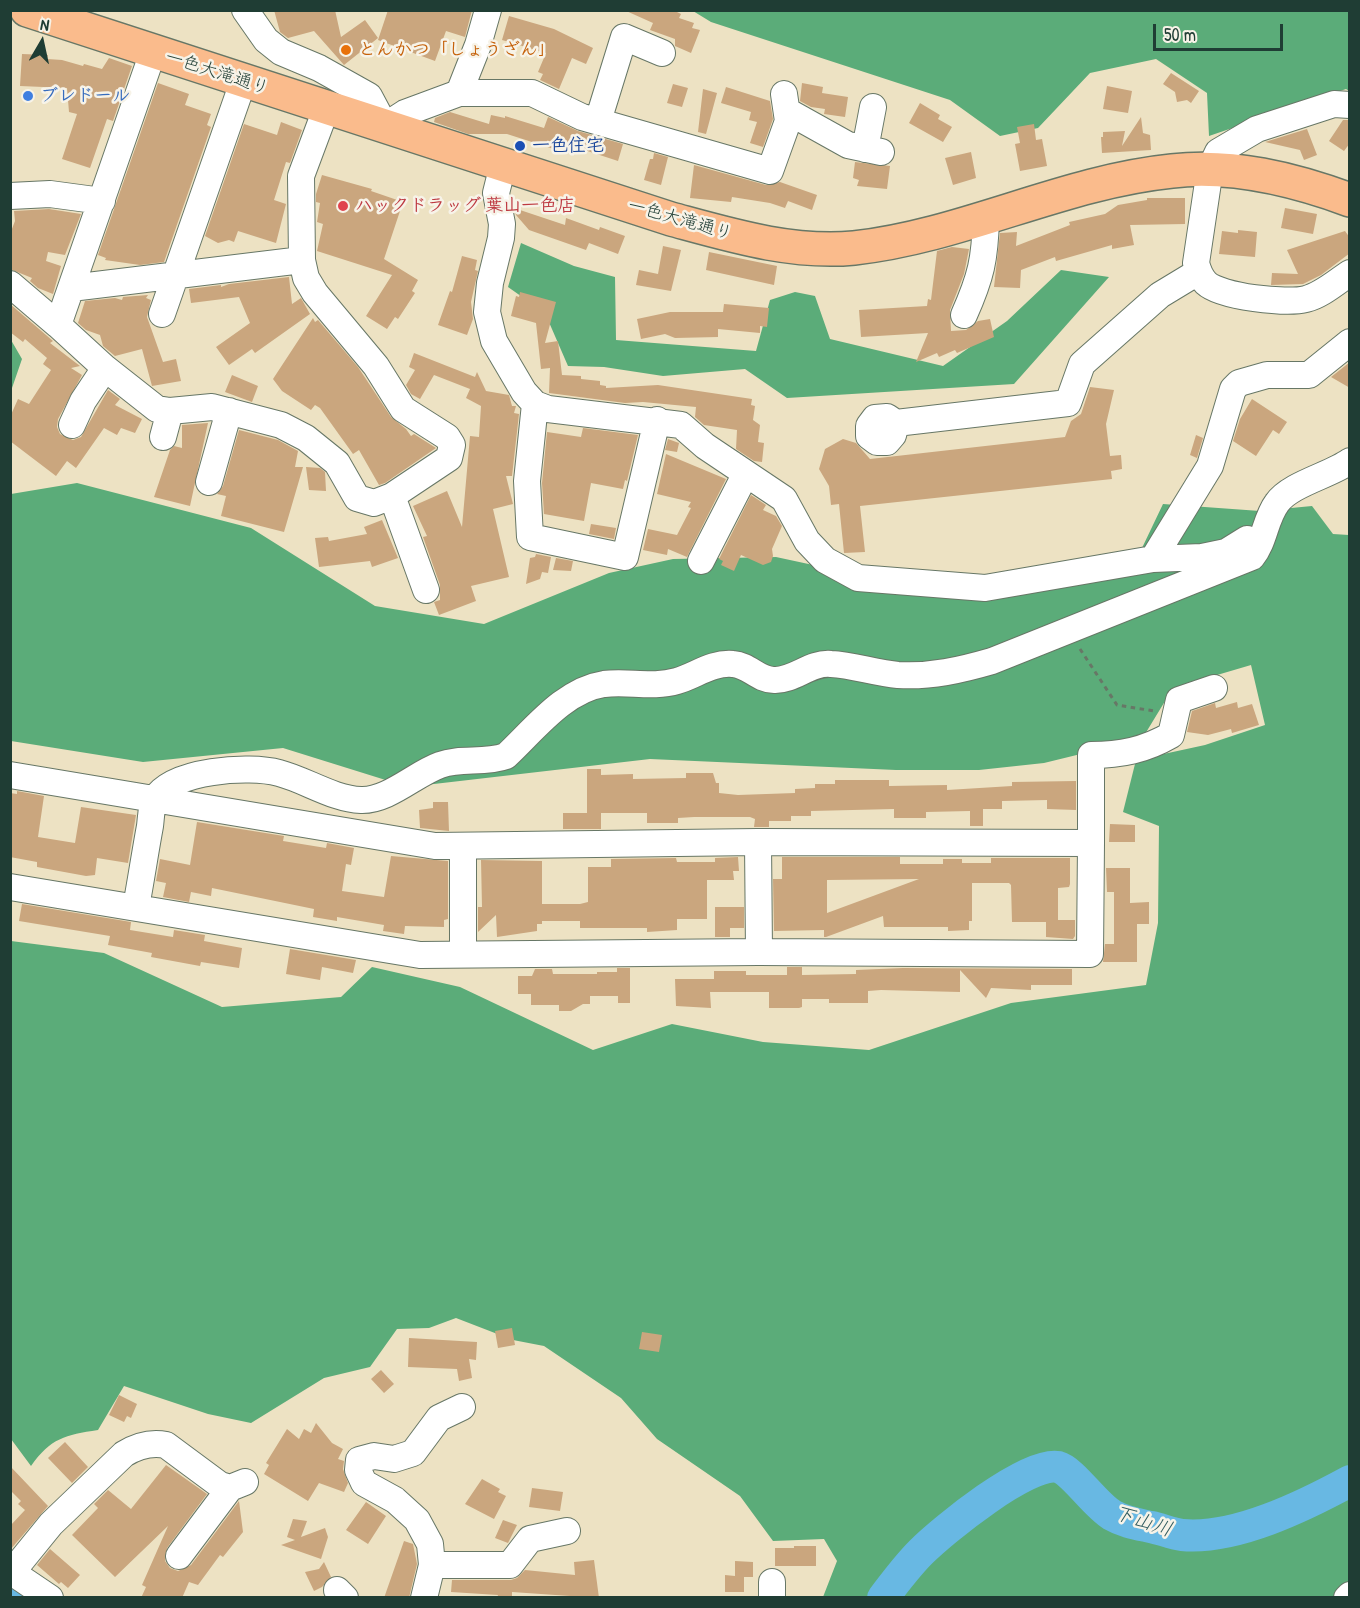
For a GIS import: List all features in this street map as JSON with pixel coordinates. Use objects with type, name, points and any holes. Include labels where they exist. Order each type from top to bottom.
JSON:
[{"type":"main road","name":"一色大滝通り","points":[[27,10],[326,109],[671,219],[757,242],[853,248],[916,238],[1134,176],[1210,169],[1259,174],[1317,188],[1350,200]]},
{"type":"street","points":[[245,10],[266,40],[281,52],[319,68],[369,96],[385,126],[405,113],[459,93],[532,93],[582,117],[770,171],[788,120],[785,103],[848,145],[873,150],[873,107]]},
{"type":"street","points":[[459,93],[478,45],[488,10]]},
{"type":"street","points":[[598,121],[624,37],[662,53]]},
{"type":"street","points":[[58,325],[153,52]]},
{"type":"street","points":[[162,314],[243,82]]},
{"type":"street","points":[[1350,105],[1334,104],[1257,129],[1218,152],[1210,169],[1196,263],[1198,272],[1207,284],[1227,293],[1290,302],[1308,299],[1350,273]]},
{"type":"street","points":[[10,284],[105,368],[145,402],[157,409],[170,411],[212,407],[281,425],[306,438],[337,463],[357,498],[374,503],[392,496],[449,458],[452,445],[447,437],[403,409],[376,366],[315,293],[306,278],[302,260],[301,176],[326,109]]},
{"type":"street","points":[[503,165],[496,193],[502,224],[501,238],[490,283],[487,312],[494,341],[524,392],[535,404],[548,409],[657,420],[681,425],[745,475],[784,500],[807,541],[825,560],[858,578],[985,588],[1153,559],[1202,557],[1226,552],[1246,540],[1270,519]]},
{"type":"street","points":[[10,196],[50,194],[102,201]]},
{"type":"street","points":[[964,315],[981,278],[985,258],[986,218]]},
{"type":"street","points":[[71,288],[302,260]]},
{"type":"street","points":[[896,423],[1068,403],[1082,364],[1160,295],[1198,272]]},
{"type":"street","points":[[1153,559],[1210,465],[1233,389],[1239,383],[1267,375],[1309,375],[1350,342]]},
{"type":"street","points":[[72,425],[83,400],[105,368]]},
{"type":"street","points":[[535,404],[527,481],[530,537],[625,557],[657,420]]},
{"type":"street","points":[[163,436],[170,411]]},
{"type":"street","points":[[209,482],[229,411]]},
{"type":"street","points":[[136,907],[154,800],[173,783],[198,775],[259,769],[279,773],[350,799],[364,800],[377,797],[436,766],[453,761],[494,760],[506,756],[571,696],[587,688],[605,684],[664,684],[718,665],[733,664],[746,667],[762,678],[775,681],[829,664],[897,675],[931,676],[992,661],[1252,557],[1260,547],[1277,502],[1286,494],[1350,460]]},
{"type":"street","points":[[701,561],[745,475]]},
{"type":"street","points":[[392,496],[426,590]]},
{"type":"street","points":[[10,886],[420,955],[759,952],[1090,954],[1091,755],[1117,755],[1150,747],[1171,735],[1178,715],[1179,700],[1215,688]]},
{"type":"street","points":[[10,775],[435,846],[758,842],[1091,843]]},
{"type":"street","points":[[758,842],[759,952]]},
{"type":"street","points":[[463,954],[464,847]]},
{"type":"street","points":[[424,1598],[431,1554],[417,1520],[395,1500],[364,1483],[358,1470],[359,1460],[374,1456],[394,1459],[413,1453],[440,1418],[462,1407]]},
{"type":"street","points":[[50,1598],[11,1572],[51,1524],[124,1454],[134,1448],[156,1443],[166,1445],[220,1485],[237,1485],[179,1556]]},
{"type":"street","points":[[431,1554],[510,1565],[530,1539],[567,1531]]},
{"type":"path","points":[[1067,630],[1117,705],[1178,715]]},
{"type":"green space","points":[[693,11],[1349,11],[1349,91],[1346,89],[1209,136],[1207,93],[1156,59],[1090,73],[1038,128],[1000,136],[950,100],[711,22]]},
{"type":"green space","points":[[521,243],[574,266],[615,277],[616,340],[756,351],[770,300],[795,292],[815,296],[830,339],[943,366],[1007,321],[1061,270],[1109,277],[1014,384],[787,398],[745,369],[663,376],[604,367],[568,366],[545,313],[508,287]]},
{"type":"green space","points":[[11,340],[22,359],[12,388],[10,388]]},
{"type":"green space","points":[[77,483],[251,528],[375,606],[484,624],[609,573],[673,559],[776,557],[971,599],[1142,548],[1163,504],[1260,511],[1312,506],[1333,534],[1349,535],[1349,1597],[823,1597],[837,1561],[824,1539],[773,1541],[740,1496],[657,1439],[621,1398],[544,1346],[513,1340],[456,1318],[429,1328],[397,1329],[370,1367],[324,1378],[251,1423],[208,1414],[124,1386],[98,1430],[60,1439],[45,1449],[31,1466],[11,1439],[11,941],[104,953],[222,1007],[341,997],[372,967],[460,987],[593,1050],[672,1024],[763,1042],[869,1050],[1011,1003],[1146,985],[1158,923],[1159,826],[1123,812],[1136,760],[1205,745],[1265,725],[1251,665],[1173,688],[1142,739],[1044,763],[979,770],[896,770],[650,759],[408,787],[283,748],[143,762],[11,741],[11,494]]},
{"type":"building","points":[[274,10],[335,10],[341,37],[365,20],[378,38],[344,65],[314,31],[288,38],[280,32]]},
{"type":"building","points":[[388,10],[472,10],[465,37],[446,31],[435,61],[378,40]]},
{"type":"building","points":[[624,10],[673,10],[681,14],[679,18],[694,23],[692,28],[700,30],[691,53],[675,46],[675,39],[650,30],[653,23]]},
{"type":"building","points":[[509,16],[554,29],[593,48],[586,64],[572,58],[559,89],[540,80],[543,74],[538,72],[546,53],[502,40]]},
{"type":"building","points":[[22,54],[48,55],[47,59],[102,69],[109,58],[132,66],[113,121],[107,119],[90,168],[62,159],[77,114],[69,112],[67,88],[20,86]]},
{"type":"building","points":[[1171,73],[1199,91],[1191,103],[1187,100],[1177,102],[1175,92],[1163,84]]},
{"type":"building","points":[[158,83],[189,94],[185,105],[211,114],[207,125],[211,127],[164,262],[140,265],[105,260],[106,258],[98,255]]},
{"type":"building","points":[[802,83],[823,87],[822,93],[848,97],[845,117],[824,114],[825,109],[811,107],[800,101]]},
{"type":"building","points":[[673,84],[688,88],[682,107],[667,103]]},
{"type":"building","points":[[1107,86],[1132,91],[1128,113],[1103,109]]},
{"type":"building","points":[[726,87],[770,101],[773,119],[763,147],[750,143],[757,122],[749,120],[751,112],[721,103]]},
{"type":"building","points":[[703,89],[717,93],[706,134],[698,132]]},
{"type":"building","points":[[920,103],[940,115],[938,119],[952,127],[943,142],[909,123]]},
{"type":"building","points":[[450,112],[489,124],[491,115],[505,118],[505,116],[544,128],[548,117],[578,131],[623,144],[618,161],[563,143],[560,151],[507,134],[468,134],[434,122],[435,118]]},
{"type":"building","points":[[1141,117],[1143,133],[1150,135],[1151,150],[1102,153],[1103,132],[1125,131],[1122,146]]},
{"type":"building","points":[[1343,120],[1350,120],[1350,143],[1344,151],[1329,141]]},
{"type":"building","points":[[281,122],[302,130],[290,163],[286,162],[274,200],[286,204],[276,243],[238,231],[234,242],[229,240],[218,243],[205,236],[244,124],[277,135]]},
{"type":"building","points":[[1034,124],[1036,140],[1042,139],[1047,166],[1020,171],[1015,144],[1020,143],[1017,127]]},
{"type":"building","points":[[1307,129],[1317,155],[1304,160],[1300,150],[1265,142]]},
{"type":"building","points":[[971,152],[976,178],[953,185],[945,158]]},
{"type":"building","points":[[654,153],[668,157],[661,185],[644,180]]},
{"type":"building","points":[[855,162],[890,166],[887,189],[857,186],[859,180],[853,178]]},
{"type":"building","points":[[694,165],[766,185],[780,182],[817,195],[812,210],[788,201],[785,208],[770,203],[732,197],[731,202],[690,198]]},
{"type":"building","points":[[322,175],[372,189],[371,191],[403,202],[384,259],[418,280],[412,291],[415,293],[398,319],[395,317],[387,329],[366,316],[392,275],[317,251],[323,224],[317,222],[320,203],[316,202],[316,194]]},
{"type":"building","points":[[1147,198],[1185,198],[1185,224],[1130,225],[1134,245],[1112,249],[1112,245],[1056,261],[1055,257],[1021,270],[1020,288],[994,287],[1000,233],[1017,232],[1016,246],[1070,225],[1069,222],[1105,214],[1118,205],[1147,200]]},
{"type":"building","points":[[514,208],[565,225],[566,218],[599,230],[600,227],[625,236],[618,254],[589,243],[586,250],[529,230],[516,215]]},
{"type":"building","points":[[1285,208],[1317,214],[1313,234],[1281,228]]},
{"type":"building","points":[[49,209],[81,214],[65,255],[48,252],[46,261],[61,266],[53,294],[38,288],[30,281],[32,278],[10,269],[10,234],[15,221],[14,211]]},
{"type":"building","points":[[1238,230],[1257,232],[1255,257],[1219,254],[1222,231],[1238,233]]},
{"type":"building","points":[[1345,231],[1350,238],[1350,253],[1321,275],[1303,284],[1271,285],[1272,273],[1298,274],[1287,250]]},
{"type":"building","points":[[663,246],[681,250],[671,291],[636,285],[639,270],[658,274]]},
{"type":"building","points":[[952,247],[969,249],[964,274],[950,310],[951,331],[966,330],[978,321],[990,319],[994,337],[957,353],[955,350],[939,357],[937,353],[916,362],[928,333],[861,337],[859,310],[927,306],[928,299],[931,300],[937,251]]},
{"type":"building","points":[[709,252],[777,266],[774,285],[706,270]]},
{"type":"building","points":[[462,256],[477,260],[475,270],[478,271],[471,302],[473,319],[467,335],[438,325],[450,291],[452,292]]},
{"type":"building","points":[[289,277],[292,304],[301,298],[310,314],[255,353],[252,349],[229,365],[216,347],[250,323],[239,297],[191,303],[189,289],[221,285],[221,287],[229,284]]},
{"type":"building","points":[[520,292],[556,302],[545,343],[558,341],[562,375],[581,376],[581,379],[600,381],[600,385],[606,388],[658,385],[752,399],[751,405],[755,406],[753,420],[760,425],[758,442],[764,443],[762,462],[754,461],[736,449],[737,430],[704,425],[695,417],[696,407],[643,402],[625,403],[549,393],[550,368],[541,369],[536,323],[511,316],[516,296],[519,297]]},
{"type":"building","points":[[148,295],[146,298],[151,300],[147,317],[163,362],[176,359],[181,381],[152,386],[142,349],[115,356],[103,346],[100,335],[86,330],[78,323],[85,301],[115,298],[122,300],[123,297]]},
{"type":"building","points":[[10,304],[53,341],[50,343],[80,366],[71,368],[82,375],[58,419],[57,427],[60,434],[73,440],[81,437],[108,390],[120,399],[115,405],[142,419],[135,433],[121,428],[117,435],[104,428],[76,468],[67,461],[56,476],[10,441],[10,417],[18,399],[29,404],[51,370],[43,364],[47,358],[25,339],[23,342],[10,332]]},
{"type":"building","points":[[724,304],[769,308],[767,327],[760,326],[760,333],[718,329],[718,337],[675,338],[665,334],[641,339],[637,319],[670,312],[723,312]]},
{"type":"building","points":[[313,318],[315,322],[318,320],[358,367],[391,417],[411,436],[414,434],[436,448],[385,483],[379,485],[359,450],[353,454],[320,408],[315,405],[311,410],[282,391],[273,379]]},
{"type":"building","points":[[414,353],[475,377],[477,372],[486,391],[509,395],[512,406],[516,406],[514,413],[519,414],[512,476],[506,476],[513,504],[493,509],[509,577],[471,586],[476,601],[439,615],[434,602],[440,600],[440,585],[423,537],[427,536],[413,506],[447,491],[462,527],[470,436],[479,437],[481,406],[466,398],[470,389],[434,375],[420,399],[411,394],[406,385],[415,370],[409,367]]},
{"type":"building","points":[[1350,362],[1350,388],[1331,377]]},
{"type":"building","points":[[232,375],[258,386],[252,402],[225,392]]},
{"type":"building","points":[[1090,387],[1114,390],[1106,424],[1110,456],[1121,455],[1122,469],[1111,471],[1112,479],[860,506],[865,552],[844,553],[839,504],[831,505],[829,486],[819,469],[825,449],[843,439],[856,443],[870,459],[1065,437],[1071,421],[1081,414]]},
{"type":"building","points":[[1252,399],[1287,422],[1279,434],[1273,430],[1256,456],[1233,441],[1240,419]]},
{"type":"building","points":[[208,423],[190,506],[154,497],[170,450],[174,446],[182,448],[182,425]]},
{"type":"building","points":[[583,428],[638,435],[627,481],[625,480],[623,489],[591,483],[584,521],[544,514],[542,483],[547,432],[581,437]]},
{"type":"building","points":[[239,430],[278,440],[298,451],[295,467],[303,467],[284,532],[221,516],[226,496],[217,494],[223,486]]},
{"type":"building","points":[[1196,435],[1203,438],[1197,458],[1190,455]]},
{"type":"building","points":[[668,439],[679,443],[677,452],[665,450]]},
{"type":"building","points":[[666,454],[726,479],[687,557],[668,549],[667,555],[643,550],[648,529],[677,535],[691,508],[688,507],[691,502],[657,494]]},
{"type":"building","points":[[306,467],[320,468],[325,472],[326,491],[309,490]]},
{"type":"building","points":[[751,495],[766,505],[763,510],[776,516],[782,526],[772,549],[771,562],[763,565],[741,555],[734,571],[721,565],[723,561],[719,559]]},
{"type":"building","points":[[382,520],[398,558],[372,567],[370,561],[319,567],[315,538],[328,537],[329,541],[367,534],[364,527]]},
{"type":"building","points":[[591,524],[616,528],[614,539],[589,534]]},
{"type":"building","points":[[536,554],[551,557],[548,573],[542,572],[540,579],[526,584],[530,558],[535,557]]},
{"type":"building","points":[[556,558],[573,561],[571,571],[553,570]]},
{"type":"building","points":[[1237,702],[1238,708],[1252,704],[1259,725],[1232,733],[1231,729],[1208,735],[1187,732],[1192,711],[1215,703],[1216,708]]},
{"type":"building","points":[[587,769],[601,769],[601,775],[633,774],[633,779],[686,778],[686,773],[713,773],[716,783],[719,783],[719,793],[738,795],[795,793],[795,789],[815,788],[815,784],[835,784],[835,780],[889,780],[889,786],[947,785],[947,790],[1012,786],[1012,782],[1076,781],[1076,810],[1047,809],[1047,800],[1002,801],[1002,809],[983,809],[983,826],[970,826],[970,811],[926,812],[926,818],[894,818],[894,809],[811,811],[811,816],[791,816],[791,821],[769,821],[769,827],[754,827],[755,819],[750,817],[694,817],[678,818],[678,823],[647,823],[647,813],[601,813],[601,829],[563,829],[563,813],[587,813]]},
{"type":"building","points":[[17,791],[44,796],[38,837],[75,843],[81,807],[136,815],[128,863],[97,858],[95,875],[86,876],[37,867],[37,862],[10,857],[10,793],[17,794]]},
{"type":"building","points":[[433,802],[448,802],[449,831],[420,828],[419,810],[433,808]]},
{"type":"building","points":[[197,822],[284,836],[283,841],[326,848],[327,843],[354,848],[351,865],[346,864],[342,891],[384,897],[391,856],[448,861],[448,919],[444,920],[444,927],[405,926],[404,934],[383,931],[384,925],[337,917],[337,921],[313,917],[314,909],[212,888],[211,896],[191,892],[189,902],[163,897],[166,883],[156,881],[160,859],[190,865]]},
{"type":"building","points":[[1110,824],[1135,825],[1135,842],[1109,842]]},
{"type":"building","points":[[738,857],[739,871],[733,871],[734,880],[707,880],[707,919],[677,919],[677,930],[647,932],[647,928],[580,928],[580,921],[542,921],[542,924],[537,924],[537,931],[497,937],[496,915],[478,932],[478,907],[482,907],[481,860],[542,861],[542,904],[580,904],[588,902],[588,867],[611,867],[611,859],[676,858],[677,862],[715,862],[715,858]]},
{"type":"building","points":[[782,857],[900,857],[900,864],[943,864],[943,859],[962,859],[962,863],[991,863],[991,858],[1070,858],[1069,887],[1058,888],[1058,920],[1075,920],[1075,936],[1073,939],[1046,937],[1046,922],[1012,922],[1011,885],[1009,883],[972,883],[972,921],[969,921],[969,930],[948,931],[948,927],[884,927],[883,916],[826,937],[824,937],[824,930],[774,931],[773,879],[782,879]],"holes":[[[919,879],[827,913],[827,880]]]},
{"type":"building","points":[[1106,868],[1130,868],[1130,903],[1149,902],[1149,924],[1137,924],[1137,962],[1103,962],[1105,944],[1114,944],[1114,892],[1107,892]]},
{"type":"building","points":[[22,904],[131,922],[130,930],[173,937],[174,930],[205,935],[204,941],[242,948],[239,968],[201,962],[200,966],[151,957],[152,953],[108,945],[110,936],[19,921]]},
{"type":"building","points":[[715,907],[744,907],[744,928],[730,928],[730,937],[715,937]]},
{"type":"building","points":[[290,949],[356,960],[353,973],[322,967],[320,980],[286,974]]},
{"type":"building","points":[[787,967],[802,967],[802,975],[856,974],[856,970],[903,968],[1072,969],[1072,985],[1031,985],[1031,990],[991,988],[986,998],[960,970],[960,992],[868,991],[868,1003],[829,1003],[829,999],[802,999],[802,1007],[799,1008],[769,1008],[769,992],[710,992],[711,1008],[676,1006],[675,979],[714,979],[714,971],[746,971],[746,975],[787,975]]},
{"type":"building","points":[[617,968],[630,968],[630,1003],[618,1003],[618,996],[590,996],[590,1004],[583,1004],[571,1011],[559,1011],[559,1005],[531,1005],[531,994],[518,994],[518,976],[532,976],[535,969],[552,969],[553,974],[597,974],[597,972],[617,972]]},
{"type":"building","points":[[512,1328],[515,1345],[498,1348],[495,1331]]},
{"type":"building","points":[[642,1332],[662,1335],[659,1352],[639,1349]]},
{"type":"building","points":[[409,1338],[477,1342],[476,1360],[469,1359],[472,1378],[459,1381],[457,1369],[408,1367]]},
{"type":"building","points":[[381,1370],[394,1384],[384,1393],[371,1379]]},
{"type":"building","points":[[119,1395],[137,1404],[131,1418],[127,1416],[124,1422],[109,1415]]},
{"type":"building","points":[[316,1423],[332,1443],[343,1449],[338,1459],[344,1461],[343,1469],[348,1483],[344,1492],[319,1483],[308,1501],[264,1474],[269,1465],[266,1463],[287,1429],[299,1439],[304,1429],[311,1433]]},
{"type":"building","points":[[65,1442],[88,1467],[72,1483],[48,1458]]},
{"type":"building","points":[[166,1465],[207,1494],[167,1548],[165,1561],[170,1568],[178,1571],[191,1565],[239,1501],[243,1532],[223,1557],[220,1555],[198,1585],[189,1582],[182,1598],[141,1598],[146,1587],[142,1585],[168,1526],[115,1577],[72,1535],[98,1508],[94,1504],[108,1490],[131,1509]]},
{"type":"building","points":[[10,1466],[48,1506],[10,1550],[10,1526],[25,1510],[18,1504],[21,1501],[10,1490]]},
{"type":"building","points":[[482,1479],[500,1489],[498,1492],[506,1496],[494,1519],[465,1504]]},
{"type":"building","points":[[532,1488],[563,1492],[560,1511],[529,1507]]},
{"type":"building","points":[[366,1502],[386,1516],[368,1544],[346,1530]]},
{"type":"building","points":[[293,1519],[307,1521],[301,1537],[325,1528],[328,1537],[321,1559],[281,1545],[295,1540],[287,1537]]},
{"type":"building","points":[[503,1520],[517,1525],[508,1543],[495,1538]]},
{"type":"building","points":[[404,1541],[413,1544],[417,1564],[409,1598],[384,1598]]},
{"type":"building","points":[[794,1546],[816,1546],[816,1566],[775,1566],[775,1548],[794,1548]]},
{"type":"building","points":[[50,1549],[80,1575],[68,1588],[61,1582],[59,1584],[37,1565]]},
{"type":"building","points":[[594,1560],[599,1598],[512,1592],[512,1598],[497,1598],[498,1595],[451,1592],[452,1580],[511,1580],[517,1578],[525,1570],[575,1575],[574,1562]]},
{"type":"building","points":[[735,1561],[753,1562],[753,1577],[744,1577],[744,1592],[725,1592],[725,1575],[735,1576]]},
{"type":"building","points":[[324,1562],[331,1577],[322,1587],[314,1591],[305,1572],[319,1569]]},
{"type":"waterway","name":"下山川","points":[[883,1598],[916,1557],[947,1529],[1007,1485],[1044,1468],[1058,1467],[1064,1470],[1112,1515],[1182,1535],[1203,1535],[1246,1527],[1312,1501],[1350,1481]]},
{"type":"waterway","name":"下山川","points":[[10,1595],[14,1598]]},
{"type":"place","name":"とんかつ「しょうざん」","points":[[346,50]]},
{"type":"place","name":"ブレドール","points":[[28,96]]},
{"type":"place","name":"一色住宅","points":[[520,146]]},
{"type":"place","name":"ハックドラッグ 葉山一色店","points":[[343,206]]}]
